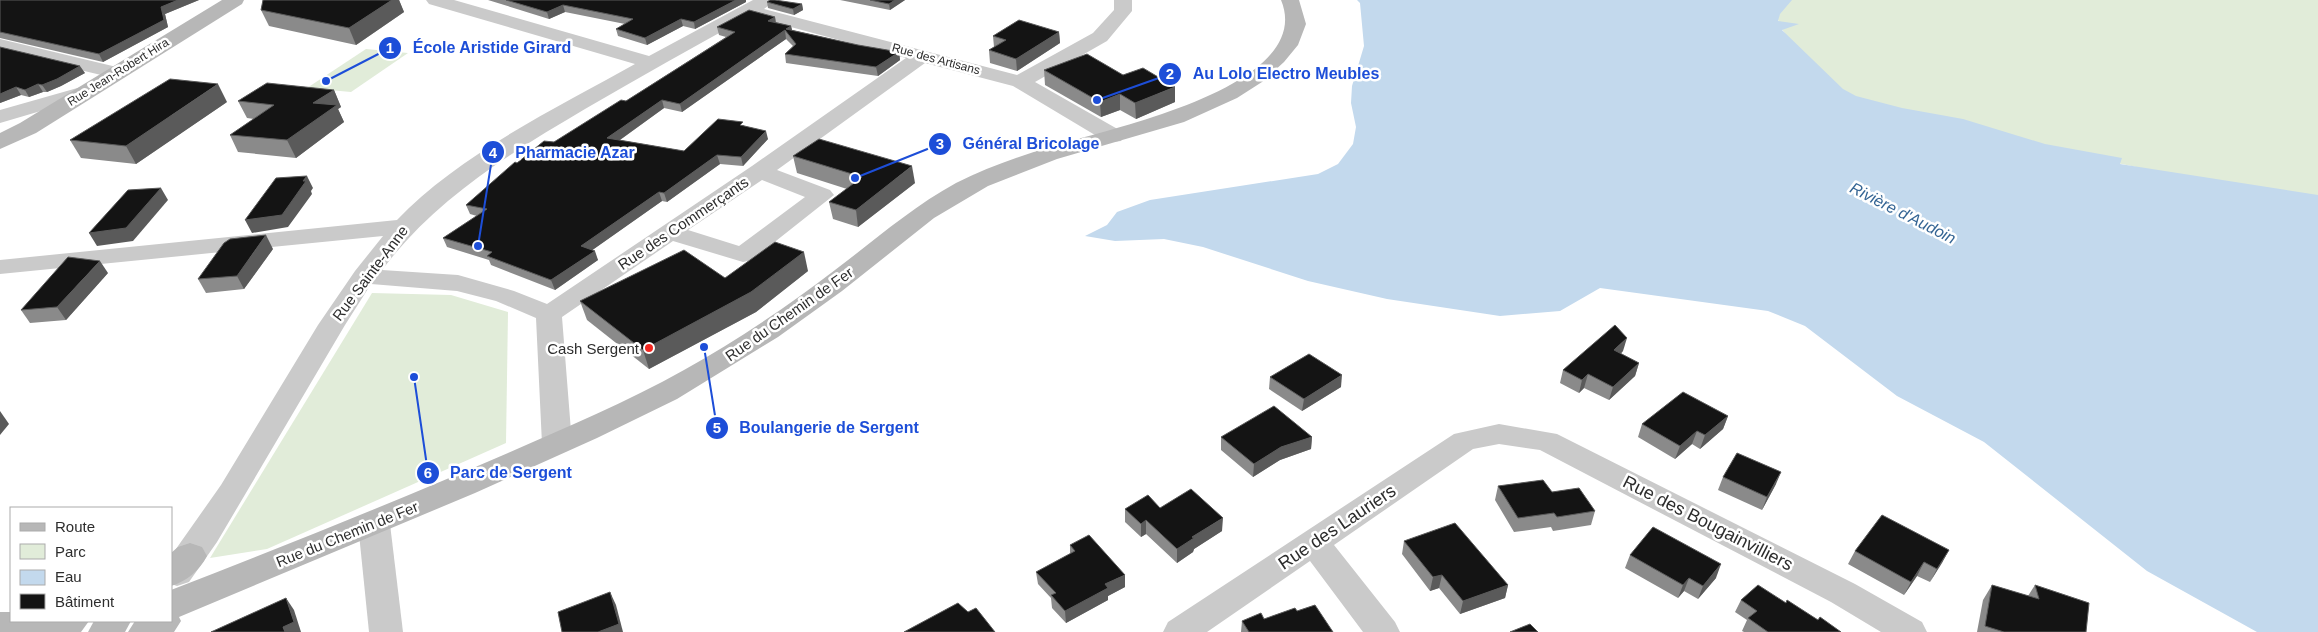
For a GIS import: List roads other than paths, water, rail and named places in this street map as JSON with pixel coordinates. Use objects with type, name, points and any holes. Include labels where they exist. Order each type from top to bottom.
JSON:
[{"type":"main road","name":"Rue Jean-Robert Hira","points":[[0,142],[90,90],[235,0]]},
{"type":"main road","name":"Rue du Chemin de Fer","points":[[172,614],[262,569],[374,524],[557,444],[658,396],[716,364],[825,292],[951,196],[1008,169],[1168,121],[1205,107],[1249,83],[1291,44],[1296,12],[1290,0]]},
{"type":"main road","points":[[0,628],[61,622]]},
{"type":"main road","points":[[0,628],[16,632]]},
{"type":"street","points":[[435,0],[651,63]]},
{"type":"street","points":[[1020,82],[1100,37],[1123,11],[1123,0]]},
{"type":"street","name":"Rue Sainte-Anne","points":[[177,570],[208,531],[302,371],[364,276],[413,216],[482,164],[530,133],[651,63],[758,5]]},
{"type":"street","name":"Rue des Artisans","points":[[758,5],[1020,82],[1113,136]]},
{"type":"street","points":[[0,45],[118,73]]},
{"type":"street","name":"Rue des Commerçants","points":[[549,314],[760,171],[923,55]]},
{"type":"street","points":[[0,118],[90,90]]},
{"type":"street","points":[[0,118],[32,125]]},
{"type":"street","points":[[668,232],[743,255],[822,195],[760,171]]},
{"type":"street","points":[[0,267],[403,227]]},
{"type":"street","points":[[364,276],[458,283],[504,296],[549,314],[557,444]]},
{"type":"street","name":"Rue des Lauriers","points":[[1180,632],[1314,544],[1464,441],[1499,434]]},
{"type":"street","name":"Rue des Bougainvilliers","points":[[1499,434],[1547,440],[1843,593],[1910,632]]},
{"type":"street","points":[[374,524],[386,632]]},
{"type":"street","points":[[1314,544],[1384,632]]},
{"type":"water","name":"Rivière d'Audoin","points":[[1357,0],[1792,0],[1780,14],[1778,21],[1799,24],[1782,30],[1843,89],[1856,96],[1902,108],[1963,119],[2045,144],[2122,158],[2120,164],[2318,195],[2318,632],[2257,632],[2147,571],[1984,442],[1897,396],[1805,326],[1768,311],[1600,288],[1560,311],[1500,316],[1387,299],[1308,281],[1203,247],[1164,239],[1115,241],[1085,236],[1107,225],[1117,212],[1150,200],[1318,174],[1338,164],[1353,144],[1356,127],[1351,103],[1352,86],[1364,46],[1360,3]]},
{"type":"place","name":"École Aristide Girard","points":[[326,81]]},
{"type":"place","name":"Au Lolo Electro Meubles","points":[[1097,100]]},
{"type":"place","name":"Général Bricolage","points":[[855,178]]},
{"type":"place","name":"Pharmacie Azar","points":[[478,246]]},
{"type":"place","name":"Boulangerie de Sergent","points":[[704,347]]},
{"type":"place","name":"Cash Sergent","points":[[649,348]]},
{"type":"place","name":"Parc de Sergent","points":[[414,377]]}]
